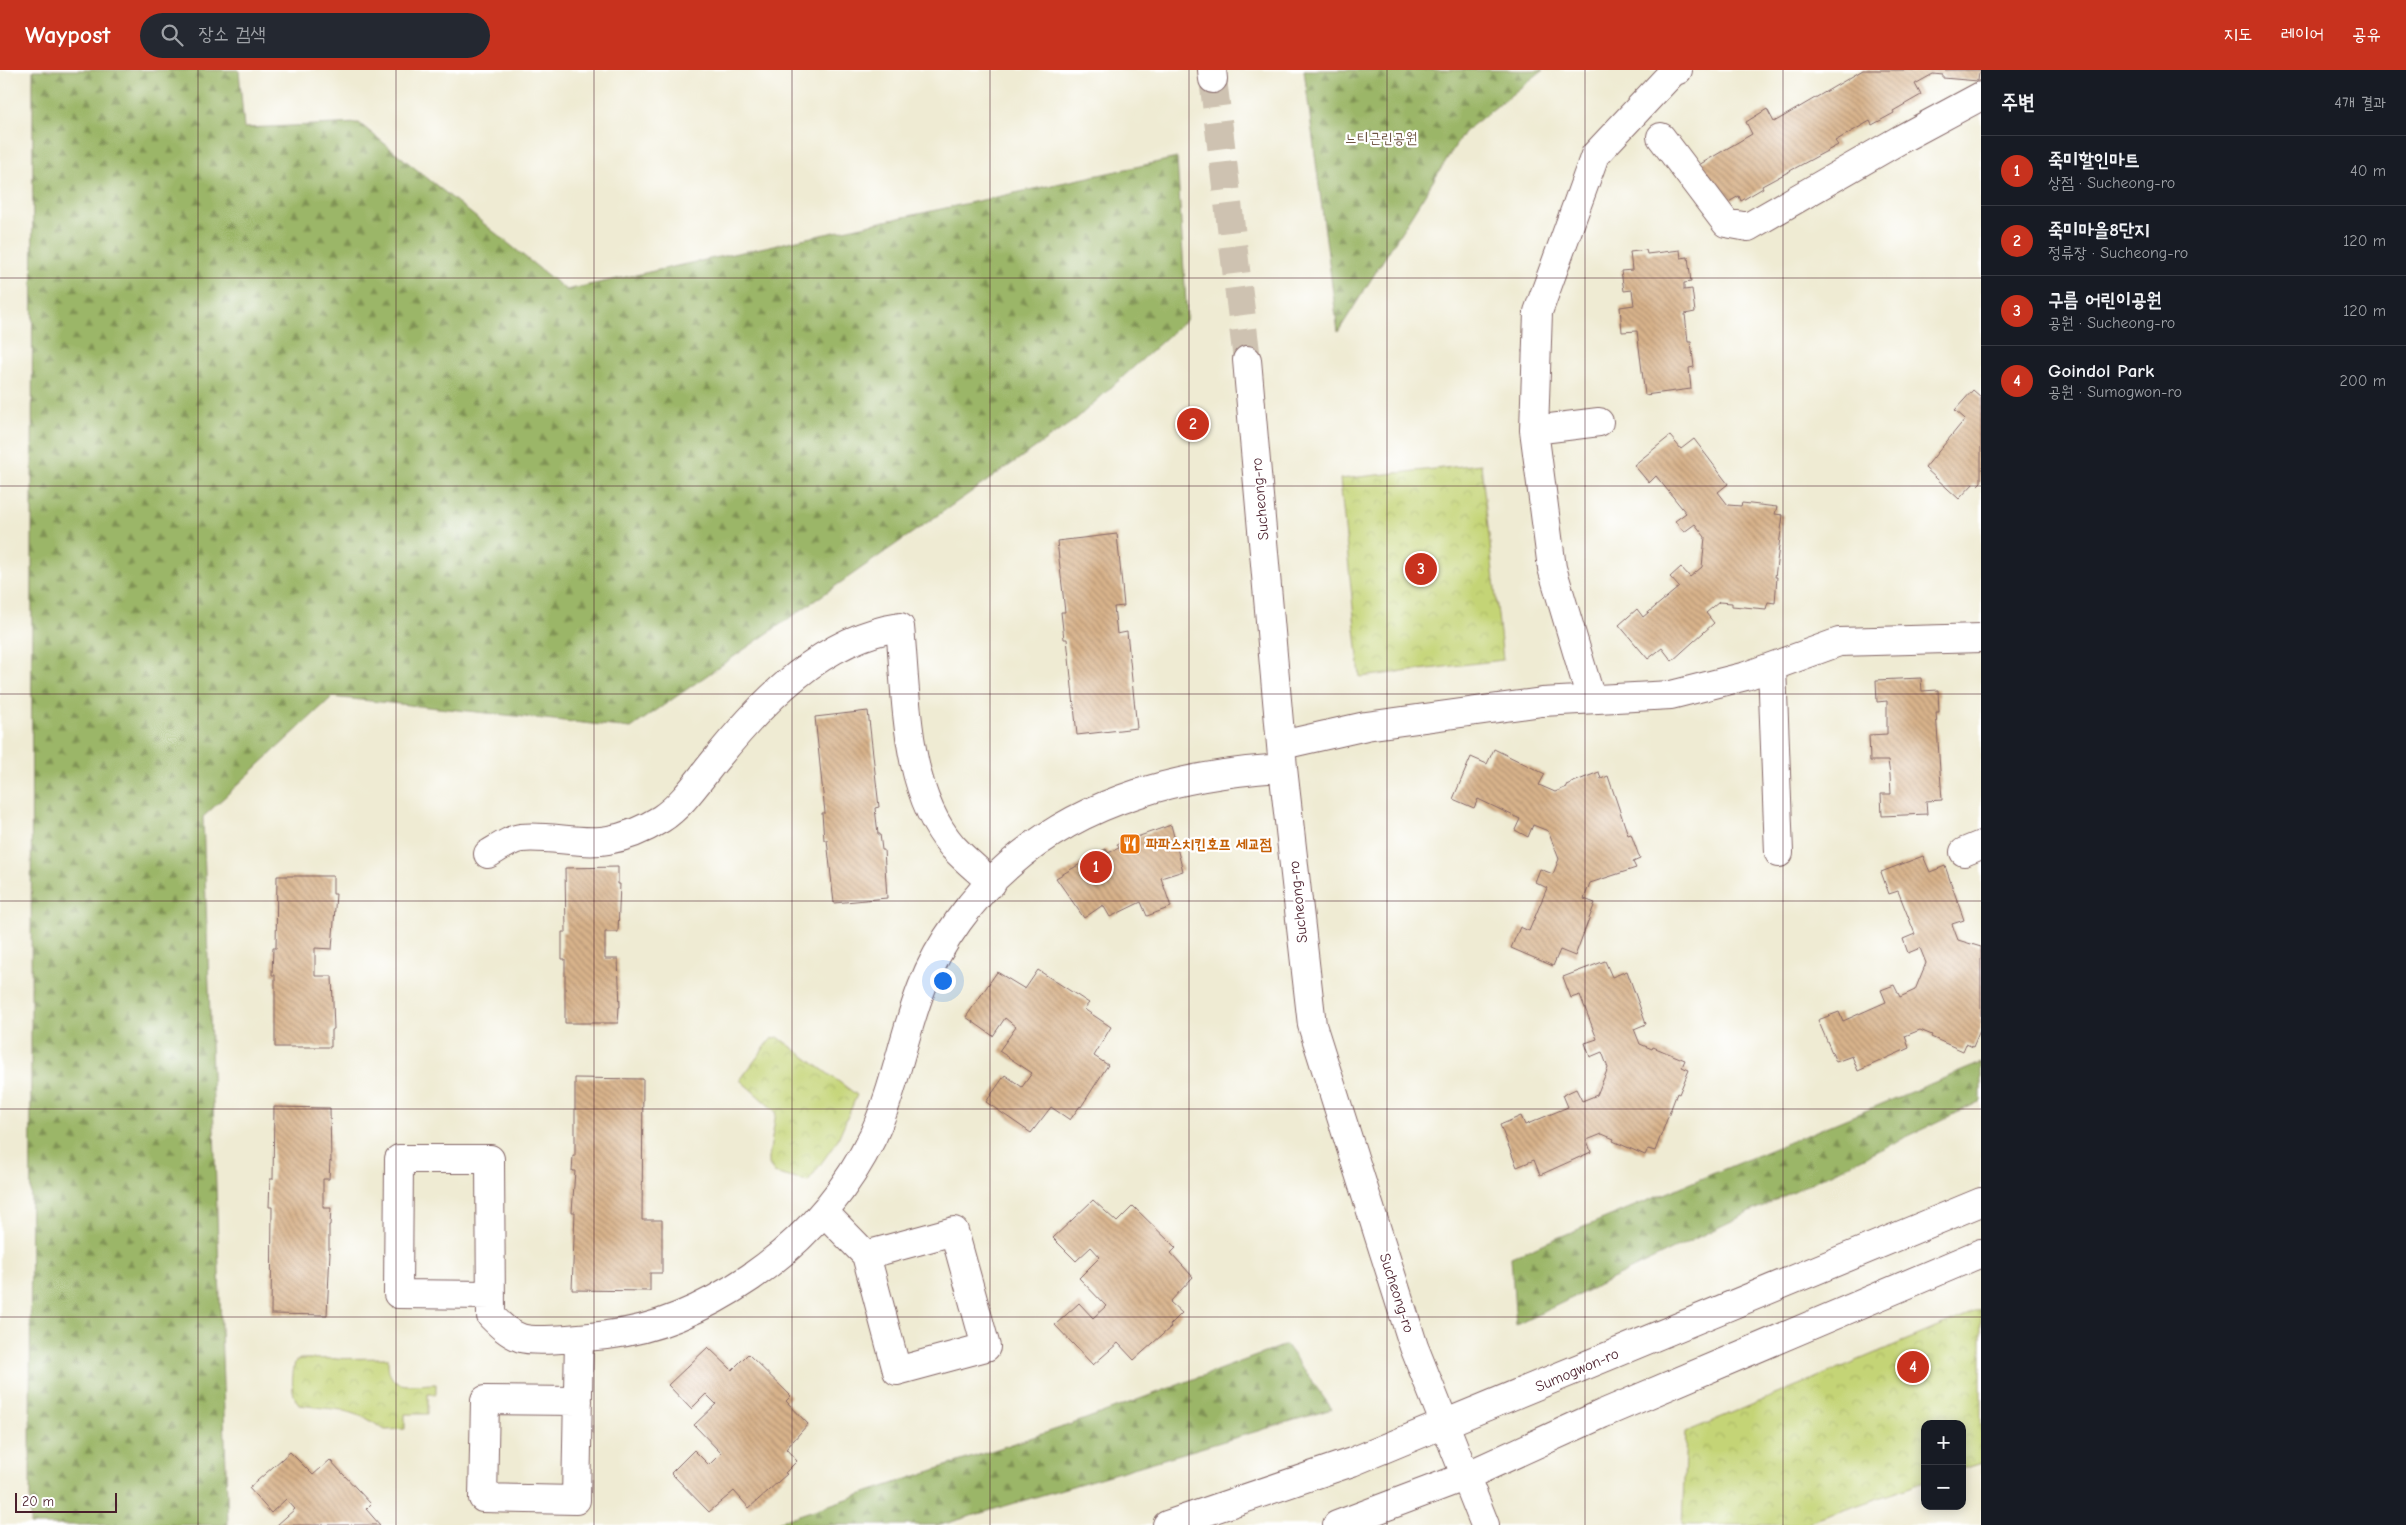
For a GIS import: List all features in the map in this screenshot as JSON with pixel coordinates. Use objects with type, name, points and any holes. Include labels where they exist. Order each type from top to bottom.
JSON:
[{"type":"street","points":[[1592,699],[1552,568],[1534,430],[1538,312],[1595,155],[1673,72],[1678,70]]},
{"type":"street","points":[[1661,136],[1726,223],[1748,227],[1900,139],[1981,96]]},
{"type":"street","name":"Sucheong-ro","points":[[1247,360],[1282,756],[1312,1025],[1414,1347],[1464,1477],[1485,1525]]},
{"type":"street","points":[[1534,430],[1599,422]]},
{"type":"street","points":[[488,854],[519,838],[607,840],[643,829],[662,818],[677,806],[748,719],[808,668],[844,645],[881,630],[900,627],[911,739],[922,793],[933,816],[952,846],[992,883]]},
{"type":"street","points":[[491,1295],[398,1294],[399,1159],[490,1159],[491,1295],[491,1316],[508,1332],[523,1339],[579,1338],[631,1332],[664,1323],[723,1297],[800,1239],[844,1188],[872,1136],[890,1092],[922,986],[949,935],[972,904],[1008,866],[1042,839],[1075,818],[1120,799],[1282,756],[1366,726],[1542,702],[1671,694],[1746,676],[1839,642],[1981,638]]},
{"type":"street","points":[[1772,667],[1780,853]]},
{"type":"street","name":"Sumogwon-ro","points":[[1167,1525],[1352,1462],[1981,1202]]},
{"type":"street","points":[[824,1212],[866,1255],[897,1371],[986,1348],[954,1231],[866,1255]]},
{"type":"street","points":[[1337,1525],[1464,1477],[1602,1414],[1981,1252]]},
{"type":"street","points":[[578,1401],[485,1400],[483,1498],[576,1500],[578,1401],[579,1338]]},
{"type":"green space","points":[[33,70],[239,70],[244,128],[359,123],[566,290],[1177,158],[1187,319],[1075,420],[631,728],[332,697],[203,817],[228,1525],[30,1525]]},
{"type":"green space","name":"느티근린공원","points":[[1304,70],[1543,70],[1464,132],[1338,332]]},
{"type":"green space","points":[[1481,464],[1503,660],[1360,677],[1340,479]]},
{"type":"green space","points":[[778,1037],[857,1095],[837,1141],[808,1182],[774,1173],[769,1164],[769,1157],[776,1112],[740,1080],[771,1039]]},
{"type":"green space","points":[[1981,1063],[1981,1101],[1516,1325],[1511,1257]]},
{"type":"green space","points":[[1981,1309],[1981,1463],[1966,1468],[1966,1420],[1921,1420],[1921,1483],[1800,1525],[1682,1525],[1686,1432]]},
{"type":"green space","points":[[1286,1345],[1332,1409],[941,1525],[769,1525],[1072,1424]]},
{"type":"green space","points":[[388,1358],[391,1377],[396,1382],[409,1385],[436,1384],[436,1394],[428,1394],[428,1414],[405,1414],[405,1429],[385,1430],[366,1418],[342,1410],[299,1405],[296,1401],[292,1385],[293,1373],[295,1362],[300,1359]]},
{"type":"building","points":[[1863,70],[1981,70],[1981,73],[1979,73],[1978,81],[1943,78],[1943,75],[1933,74],[1915,84],[1921,95],[1893,111],[1894,113],[1872,125],[1870,121],[1835,141],[1838,145],[1762,186],[1763,188],[1741,201],[1739,196],[1720,207],[1697,166],[1752,134],[1746,122],[1767,109],[1774,122]]},
{"type":"building","points":[[1646,250],[1647,254],[1680,250],[1681,258],[1688,257],[1691,282],[1684,283],[1684,290],[1692,289],[1695,312],[1685,314],[1688,342],[1691,342],[1694,367],[1689,368],[1691,389],[1645,395],[1637,331],[1622,332],[1620,307],[1634,305],[1632,290],[1624,291],[1621,271],[1632,270],[1630,252]]},
{"type":"building","points":[[1973,390],[1981,397],[1981,482],[1977,486],[1974,483],[1959,499],[1925,468],[1965,419],[1955,410]]},
{"type":"building","points":[[1670,436],[1681,449],[1694,439],[1728,484],[1718,492],[1728,505],[1741,506],[1742,503],[1777,507],[1775,514],[1783,515],[1775,577],[1777,577],[1775,603],[1768,602],[1766,609],[1732,606],[1732,603],[1719,602],[1706,613],[1714,623],[1672,661],[1662,648],[1648,659],[1619,625],[1637,609],[1643,617],[1679,587],[1670,577],[1681,567],[1690,577],[1702,567],[1705,537],[1695,524],[1684,532],[1675,521],[1686,513],[1656,476],[1649,483],[1634,465]]},
{"type":"building","points":[[1117,534],[1124,606],[1114,607],[1117,634],[1127,632],[1137,728],[1077,735],[1067,639],[1064,639],[1061,612],[1065,612],[1057,541]]},
{"type":"building","points":[[1921,678],[1922,691],[1938,690],[1939,712],[1936,712],[1942,800],[1926,801],[1927,814],[1882,816],[1881,794],[1891,794],[1888,761],[1870,761],[1869,735],[1887,734],[1887,701],[1877,702],[1876,680]]},
{"type":"building","points":[[868,711],[879,807],[875,808],[878,834],[880,834],[882,850],[884,850],[887,898],[834,903],[827,840],[824,840],[822,813],[825,813],[815,717]]},
{"type":"building","points":[[1494,749],[1545,774],[1539,785],[1555,792],[1567,787],[1566,785],[1599,772],[1601,779],[1608,776],[1628,835],[1631,834],[1640,859],[1633,862],[1636,868],[1590,883],[1584,899],[1595,903],[1575,956],[1560,950],[1553,966],[1511,948],[1520,927],[1529,931],[1547,888],[1535,882],[1540,869],[1553,874],[1559,859],[1548,831],[1533,825],[1528,837],[1515,830],[1520,819],[1478,799],[1474,808],[1453,799],[1471,757],[1487,764]]},
{"type":"building","points":[[1171,825],[1183,871],[1161,878],[1171,907],[1147,916],[1141,902],[1110,917],[1103,905],[1084,918],[1056,878],[1106,849],[1108,853],[1119,848],[1117,844]]},
{"type":"building","points":[[1923,856],[1930,872],[1945,866],[1964,920],[1952,924],[1958,940],[1981,947],[1981,1028],[1973,1047],[1966,1044],[1963,1051],[1920,1030],[1905,1036],[1909,1048],[1858,1071],[1852,1056],[1836,1062],[1818,1020],[1839,1012],[1843,1021],[1886,1002],[1881,990],[1894,985],[1900,997],[1915,990],[1926,963],[1920,948],[1908,953],[1903,939],[1915,934],[1898,891],[1889,894],[1881,872]]},
{"type":"building","points":[[618,867],[618,884],[620,884],[618,932],[605,932],[605,959],[618,959],[620,1007],[618,1023],[565,1023],[565,959],[562,959],[562,932],[566,932],[565,868]]},
{"type":"building","points":[[277,876],[333,876],[333,894],[336,894],[332,949],[315,948],[315,976],[332,976],[334,1029],[331,1030],[331,1047],[275,1047],[275,975],[272,975],[273,948],[276,948]]},
{"type":"building","points":[[1605,961],[1612,977],[1627,971],[1646,1024],[1634,1029],[1640,1044],[1652,1049],[1653,1047],[1685,1060],[1682,1067],[1689,1070],[1679,1094],[1677,1093],[1655,1151],[1648,1149],[1645,1155],[1602,1134],[1587,1140],[1591,1152],[1540,1175],[1534,1160],[1517,1167],[1500,1125],[1521,1116],[1525,1125],[1568,1107],[1563,1095],[1576,1089],[1582,1101],[1597,1095],[1608,1068],[1602,1052],[1590,1057],[1585,1043],[1597,1039],[1580,995],[1571,998],[1563,977]]},
{"type":"building","points":[[1038,970],[1089,1003],[1084,1009],[1111,1027],[1094,1056],[1108,1065],[1081,1107],[1070,1120],[1051,1107],[1031,1133],[986,1102],[1005,1075],[1022,1087],[1032,1073],[999,1051],[1016,1027],[1005,1018],[993,1036],[966,1017],[997,972],[1025,989]]},
{"type":"building","points":[[575,1078],[643,1079],[642,1220],[662,1220],[662,1273],[650,1273],[650,1291],[572,1290],[575,1212],[572,1212],[575,1171],[572,1171],[573,1156],[575,1156]]},
{"type":"building","points":[[274,1107],[330,1108],[331,1162],[329,1179],[323,1179],[323,1208],[331,1208],[327,1315],[271,1314],[272,1207],[269,1207],[270,1179],[273,1179]]},
{"type":"building","points":[[1093,1200],[1117,1222],[1133,1206],[1176,1248],[1171,1253],[1193,1277],[1170,1302],[1182,1313],[1170,1325],[1171,1327],[1134,1360],[1118,1343],[1093,1365],[1055,1325],[1079,1303],[1093,1318],[1106,1306],[1079,1278],[1100,1257],[1091,1247],[1076,1261],[1053,1238]]},
{"type":"building","points":[[708,1347],[732,1370],[748,1354],[791,1396],[786,1401],[808,1424],[786,1449],[797,1461],[785,1473],[787,1474],[749,1508],[734,1491],[709,1512],[671,1473],[694,1450],[709,1465],[721,1453],[694,1425],[716,1404],[706,1394],[691,1409],[668,1385]]},
{"type":"building","points":[[290,1452],[313,1475],[330,1460],[371,1504],[366,1509],[380,1525],[277,1525],[295,1509],[286,1499],[271,1513],[249,1488]]},
{"type":"tunnel","points":[[1213,79],[1247,360]]},
{"type":"place","name":"죽미마을8단지","points":[[1193,424]]},
{"type":"place","name":"구름 어린이공원","points":[[1421,569]]},
{"type":"place","name":"파파스치킨호프 세교점","points":[[1130,844]]},
{"type":"place","name":"죽미할인마트","points":[[1096,867]]},
{"type":"place","name":"Goindol Park","points":[[1913,1367]]}]
